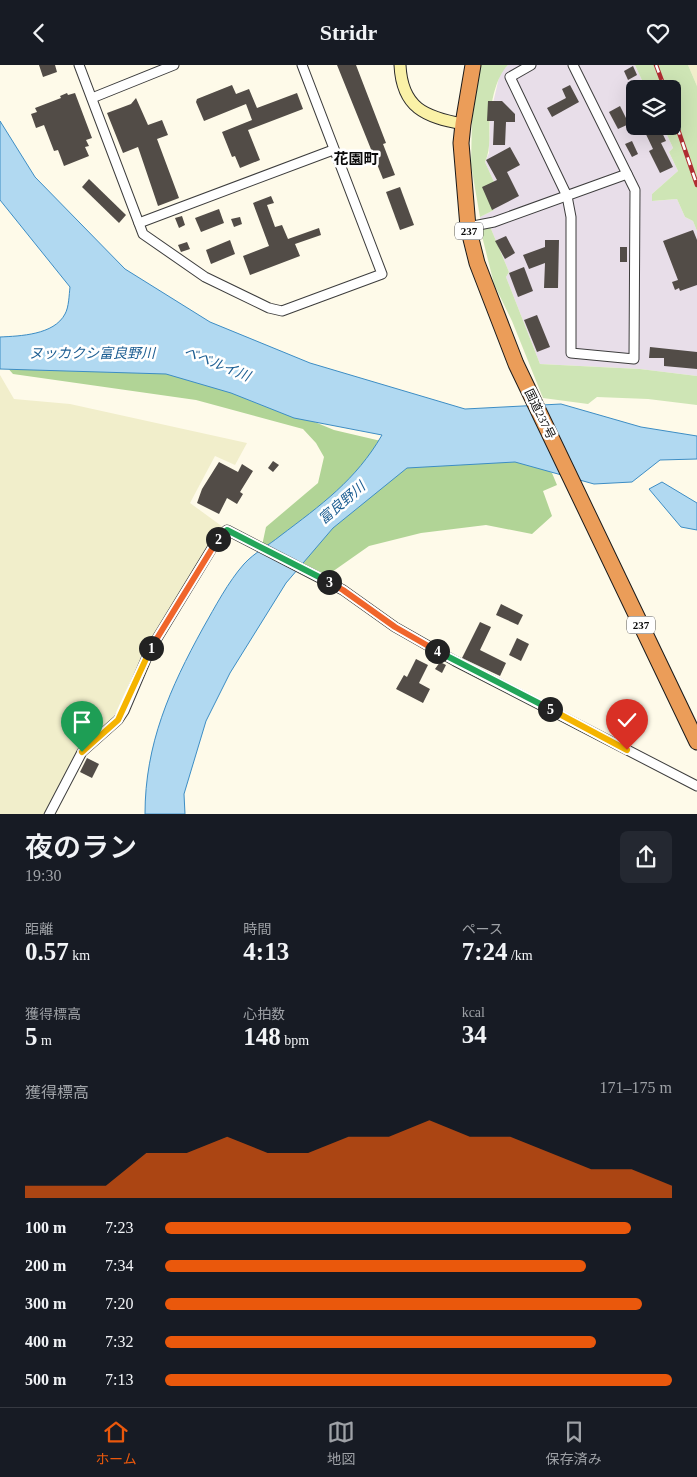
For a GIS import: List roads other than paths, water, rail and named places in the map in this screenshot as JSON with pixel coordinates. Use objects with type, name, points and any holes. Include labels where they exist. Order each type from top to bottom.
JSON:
[{"type":"highway","name":"国道237号","points":[[474,65],[463,123],[462,151],[468,227],[487,291],[528,388],[697,742]]},
{"type":"street","points":[[79,65],[143,234],[205,277],[269,308],[282,311],[382,274],[302,65]]},
{"type":"street","points":[[92,98],[174,65]]},
{"type":"street","points":[[400,65],[400,77],[411,103],[426,115],[463,123]]},
{"type":"street","points":[[531,65],[510,77],[567,196],[571,217],[571,353],[634,359],[635,190],[573,65]]},
{"type":"street","points":[[140,223],[334,150]]},
{"type":"street","points":[[468,227],[494,222],[626,174]]},
{"type":"street","points":[[50,814],[82,752],[118,720],[124,711],[150,650],[217,540],[227,530],[338,587],[395,627],[454,661],[697,786]]},
{"type":"water","points":[[0,121],[35,177],[125,269],[210,322],[310,363],[465,409],[561,404],[641,427],[697,436],[697,459],[660,460],[632,482],[594,484],[515,462],[407,468],[333,528],[286,583],[230,673],[206,721],[184,794],[185,814],[145,814],[149,764],[162,717],[191,650],[227,587],[248,560],[337,491],[361,465],[382,435],[294,418],[231,393],[166,374],[0,369],[0,337],[36,333],[60,321],[66,311],[70,287],[0,200]]},
{"type":"water","points":[[662,482],[697,503],[697,530],[681,527],[649,489]]},
{"type":"railway","points":[[656,65],[662,80]]},
{"type":"railway","points":[[680,135],[697,185]]},
{"type":"district","name":"花園町","points":[[356,159]]},
{"type":"water label","name":"ヌッカクシ富良野川","points":[[92,353]]},
{"type":"water label","name":"ベベルイ川","points":[[217,364]]},
{"type":"water label","name":"富良野川","points":[[342,503]]}]
